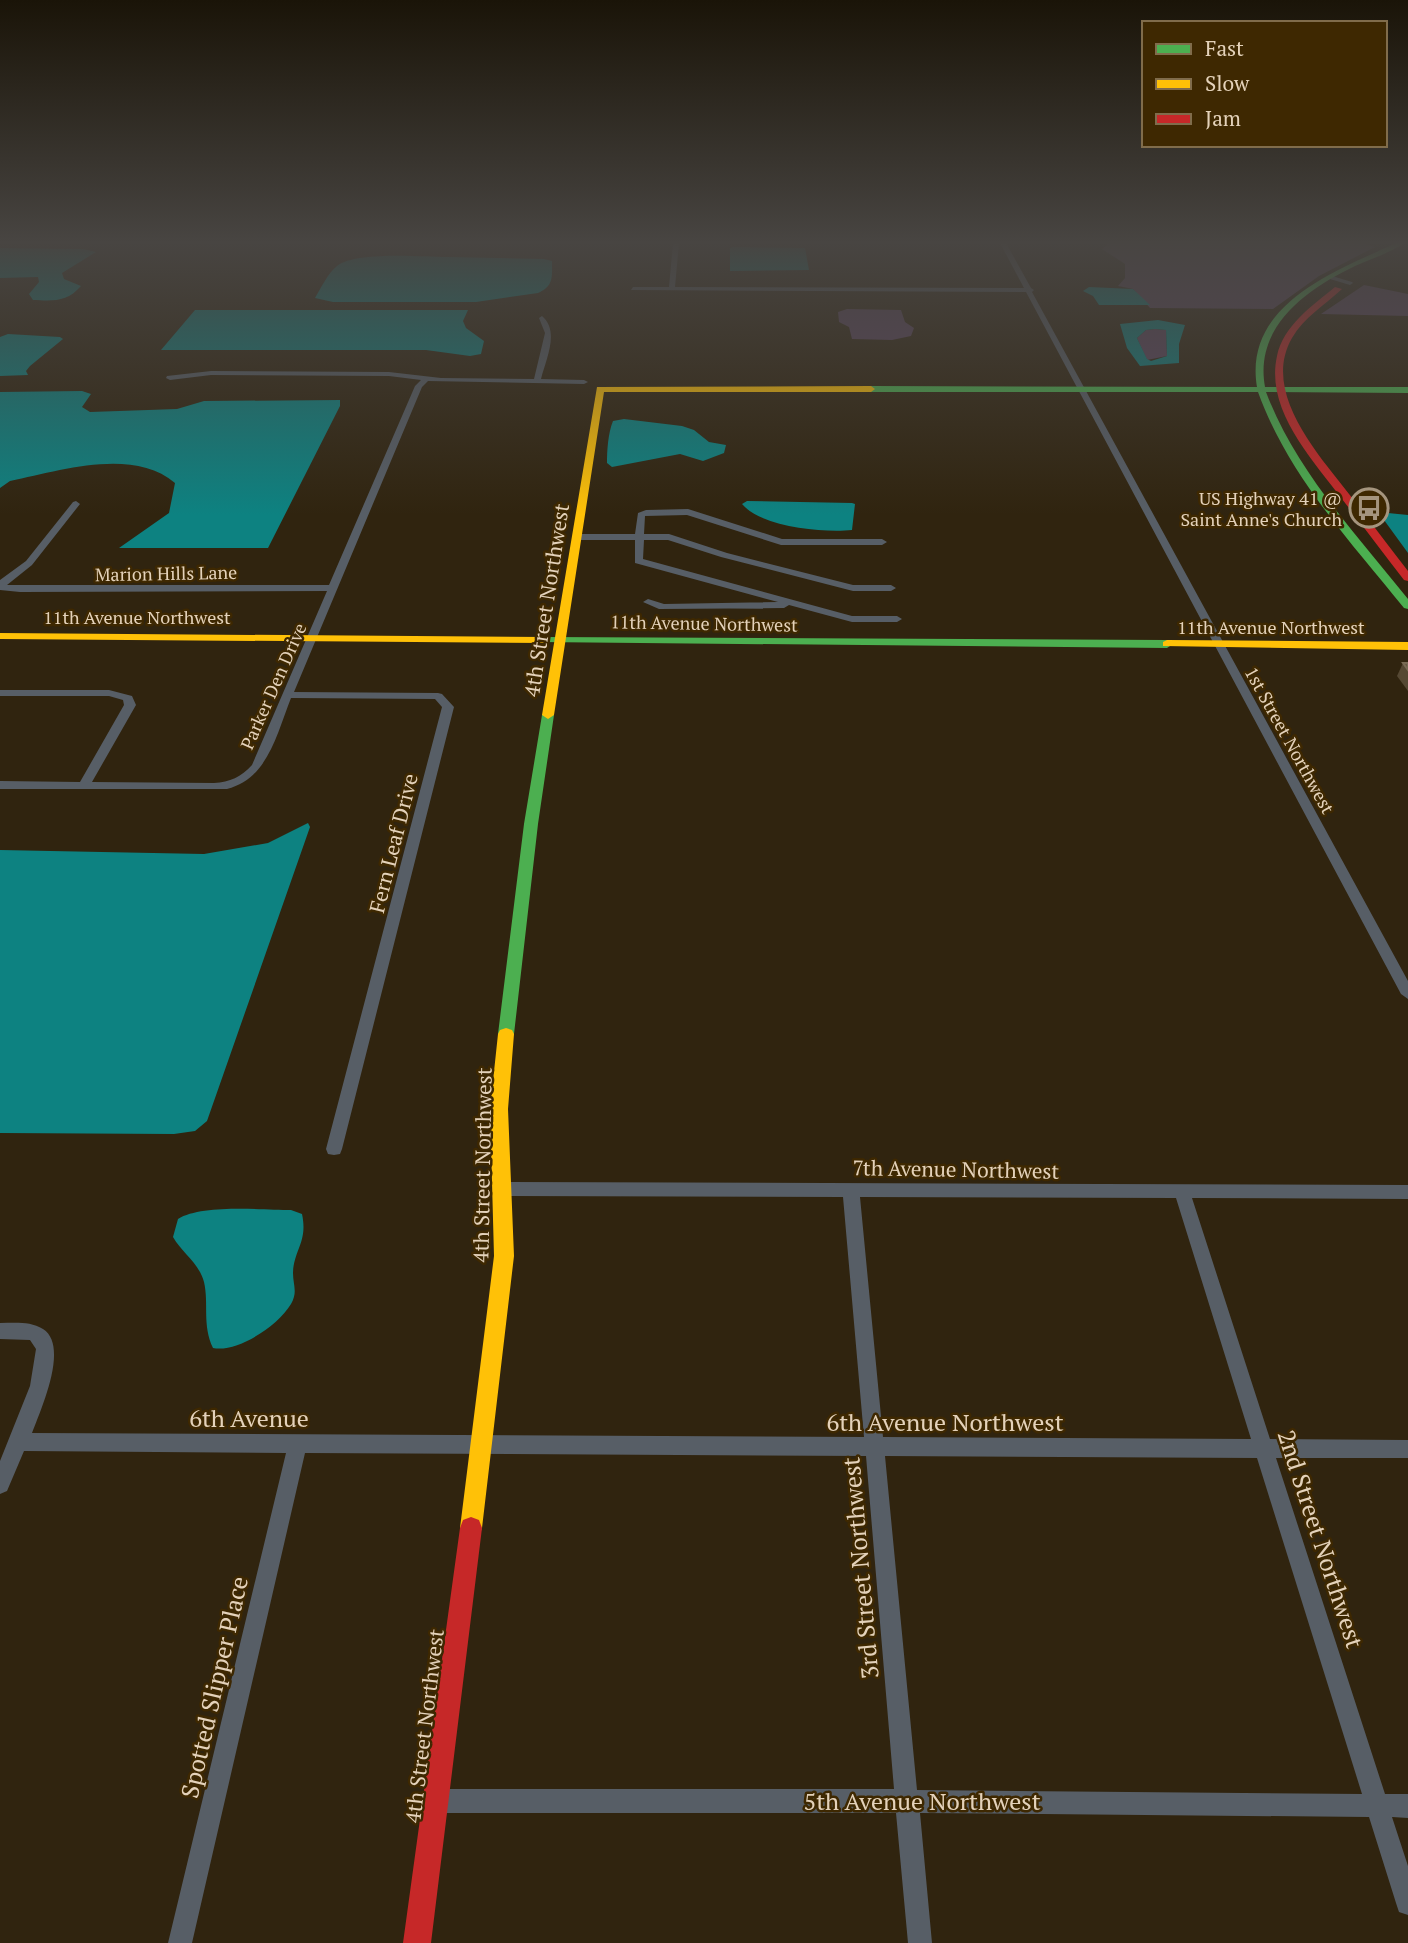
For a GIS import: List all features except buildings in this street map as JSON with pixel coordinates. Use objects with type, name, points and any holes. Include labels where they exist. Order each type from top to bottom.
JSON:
[{"type":"street","points":[[537,382],[549,334]]},
{"type":"street","name":"1st Street Northwest","points":[[1054,334],[1218,646],[1408,993]]},
{"type":"street","points":[[1269,334],[1261,351],[1261,391],[1273,425],[1305,472],[1408,606]]},
{"type":"street","points":[[1291,334],[1280,356],[1280,390],[1289,421],[1325,472],[1408,578]]},
{"type":"street","points":[[170,378],[211,373],[364,373],[427,379],[584,382]]},
{"type":"street","name":"Parker Den Drive","points":[[0,785],[232,786],[248,778],[257,766],[314,636],[418,386],[427,379]]},
{"type":"street","name":"4th Street Northwest","points":[[417,1943],[500,1294],[503,1189],[499,1109],[514,953],[600,389],[1084,390]]},
{"type":"street","points":[[1084,390],[1408,390]]},
{"type":"street","points":[[1305,472],[1325,472]]},
{"type":"street","points":[[0,586],[29,563],[76,504]]},
{"type":"street","points":[[882,542],[781,542],[688,512],[646,513],[641,515],[638,561],[852,619],[897,619]]},
{"type":"street","points":[[1347,526],[1368,526]]},
{"type":"street","points":[[577,537],[669,537],[730,557],[853,588],[891,588]]},
{"type":"street","name":"Marion Hills Lane","points":[[0,586],[46,589],[333,589]]},
{"type":"street","points":[[648,602],[663,607],[768,607],[792,604]]},
{"type":"street","name":"11th Avenue Northwest","points":[[0,636],[314,636],[561,641],[1408,646]]},
{"type":"street","points":[[0,693],[109,693],[128,698],[130,705],[84,786]]},
{"type":"street","name":"Fern Leaf Drive","points":[[288,695],[438,696],[448,707],[334,1149]]},
{"type":"street","name":"7th Avenue Northwest","points":[[503,1189],[1408,1192]]},
{"type":"street","name":"3rd Street Northwest","points":[[851,1189],[920,1943]]},
{"type":"street","name":"2nd Street Northwest","points":[[1182,1192],[1408,1903]]},
{"type":"street","points":[[0,1331],[34,1333],[45,1343],[48,1354],[44,1375],[0,1484]]},
{"type":"street","name":"6th Avenue","points":[[17,1442],[481,1444]]},
{"type":"street","name":"Spotted Slipper Place","points":[[180,1943],[298,1443]]},
{"type":"street","name":"6th Avenue Northwest","points":[[481,1444],[1408,1449]]},
{"type":"street","name":"5th Avenue Northwest","points":[[436,1801],[907,1801],[1408,1807]]},
{"type":"shaded area","points":[[851,334],[912,334],[892,340],[852,339]]},
{"type":"shaded area","points":[[1142,334],[1166,334],[1167,356],[1147,360],[1137,338]]},
{"type":"water","points":[[8,334],[63,339],[30,366],[26,371],[28,375],[0,376],[0,337]]},
{"type":"water","points":[[175,334],[474,334],[484,341],[481,354],[470,356],[426,350],[161,350]]},
{"type":"water","points":[[1123,334],[1142,334],[1137,338],[1147,359],[1151,361],[1167,356],[1166,334],[1182,334],[1179,363],[1140,366],[1127,348]]},
{"type":"water","points":[[82,391],[91,394],[82,407],[90,412],[177,409],[204,401],[340,400],[340,406],[268,548],[119,548],[169,513],[175,483],[158,472],[117,464],[51,472],[10,481],[0,488],[0,392]]},
{"type":"water","points":[[624,419],[694,430],[709,442],[726,445],[724,453],[703,461],[680,454],[612,467],[607,463],[610,431],[613,421]]},
{"type":"water","points":[[747,501],[852,503],[855,504],[852,530],[809,529],[778,523],[751,512],[742,504]]},
{"type":"water","points":[[1383,514],[1408,515],[1408,553],[1384,520]]},
{"type":"water","points":[[308,823],[310,827],[207,1121],[195,1131],[174,1134],[0,1133],[0,850],[204,854],[268,843]]},
{"type":"water","points":[[291,1210],[302,1214],[303,1232],[294,1265],[295,1292],[291,1304],[277,1321],[256,1336],[233,1346],[213,1348],[208,1331],[202,1275],[173,1237],[178,1219],[202,1211]]},
{"type":"traffic: fast","points":[[1269,334],[1261,360],[1260,381],[1271,418],[1304,474],[1325,503],[1408,606]]},
{"type":"traffic: fast","points":[[871,389],[1408,390]]},
{"type":"traffic: fast","points":[[544,640],[1167,644]]},
{"type":"traffic: fast","points":[[506,1034],[531,824],[548,715]]},
{"type":"traffic: slow","points":[[548,715],[600,389],[871,389]]},
{"type":"traffic: slow","points":[[0,636],[544,640]]},
{"type":"traffic: slow","points":[[1167,644],[1408,646]]},
{"type":"traffic: slow","points":[[471,1528],[504,1256],[499,1109],[506,1034]]},
{"type":"traffic: jam","points":[[1291,334],[1281,354],[1279,371],[1281,390],[1300,437],[1408,578]]},
{"type":"traffic: jam","points":[[417,1943],[471,1528]]},
{"type":"place","name":"US Highway 41 @ Saint Anne's Church","points":[[1369,508]]}]
